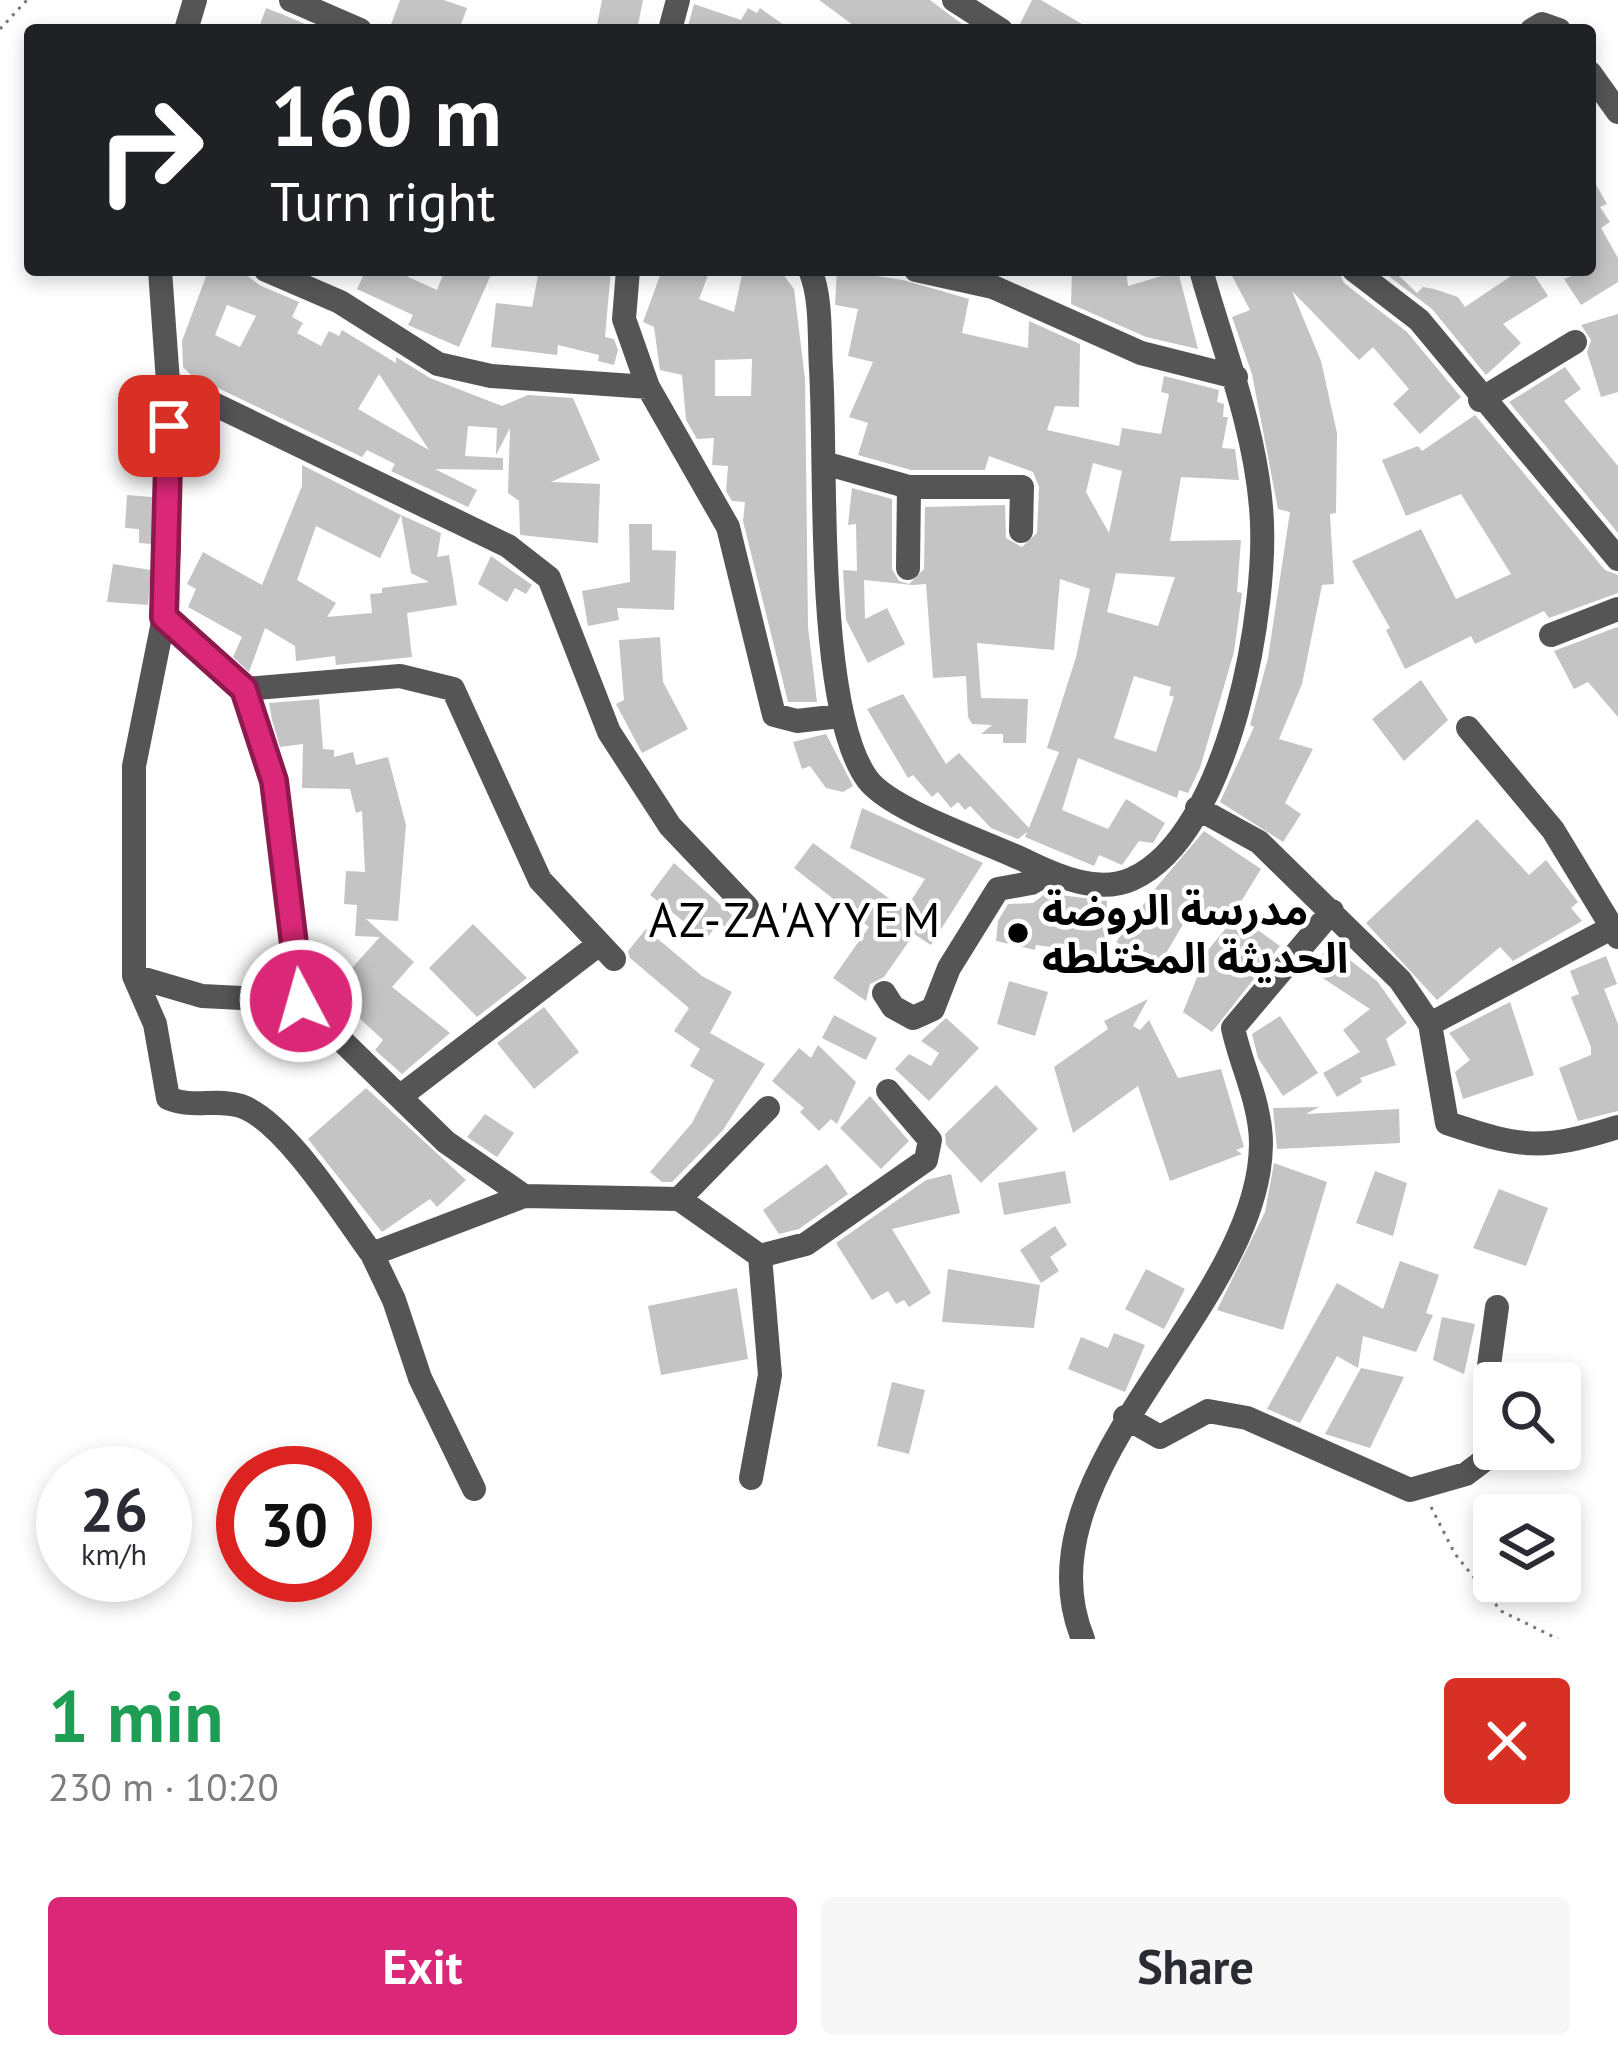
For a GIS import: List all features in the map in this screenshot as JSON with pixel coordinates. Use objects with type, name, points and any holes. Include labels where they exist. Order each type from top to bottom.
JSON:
[{"type":"street","points":[[291,0],[346,24]]},
{"type":"street","points":[[954,0],[992,24]]},
{"type":"street","points":[[1596,81],[1618,112]]},
{"type":"street","points":[[160,276],[168,382],[169,547],[164,617],[134,766],[134,976],[155,1024],[168,1098],[185,1106],[244,1107],[270,1125],[372,1254],[420,1378],[474,1489]]},
{"type":"street","points":[[280,276],[340,302],[439,364],[491,376],[648,387]]},
{"type":"street","points":[[628,276],[624,319],[648,387],[728,527],[774,715],[797,721],[840,716]]},
{"type":"street","points":[[811,276],[818,318],[832,654],[840,716],[855,757],[870,783],[886,795],[1081,882],[1129,880],[1167,853],[1197,808],[1243,697],[1258,616],[1262,507],[1236,377],[1203,276]]},
{"type":"street","points":[[943,276],[993,287],[1141,353],[1236,377]]},
{"type":"street","points":[[1362,276],[1419,320],[1480,400],[1618,559]]},
{"type":"street","points":[[1480,400],[1575,342]]},
{"type":"street","points":[[168,382],[508,546],[550,578],[609,732],[670,826],[747,907]]},
{"type":"street","points":[[824,463],[909,487],[1022,487],[1021,531]]},
{"type":"street","points":[[908,568],[909,487]]},
{"type":"street","points":[[1551,634],[1618,609]]},
{"type":"street","points":[[164,617],[244,689],[274,781],[301,1001]]},
{"type":"street","points":[[244,689],[400,676],[453,689],[541,880],[606,952],[402,1095]]},
{"type":"street","points":[[1430,1024],[1615,932],[1552,830],[1468,728]]},
{"type":"street","points":[[1197,808],[1259,842],[1400,980],[1430,1024],[1447,1123],[1514,1146],[1564,1144],[1618,1127]]},
{"type":"street","points":[[884,993],[893,1007],[914,1018],[934,1009],[949,968],[998,889],[1031,883],[1050,872]]},
{"type":"street","points":[[1083,1639],[1069,1576],[1078,1535],[1125,1417],[1210,1291],[1241,1228],[1261,1146],[1233,1028],[1332,911]]},
{"type":"street","points":[[134,976],[202,996],[301,1001],[446,1142],[524,1196]]},
{"type":"street","points":[[372,1254],[524,1196],[679,1199],[760,1256],[806,1244],[926,1160],[930,1140],[888,1091]]},
{"type":"street","points":[[679,1199],[768,1108]]},
{"type":"street","points":[[752,1478],[770,1375],[760,1256]]},
{"type":"street","points":[[1490,1362],[1497,1307]]},
{"type":"street","points":[[1125,1417],[1160,1437],[1208,1411],[1247,1418],[1411,1490],[1473,1469]]},
{"type":"path","points":[[0,28],[27,0]]},
{"type":"path","points":[[1425,1486],[1434,1518],[1455,1554],[1501,1611],[1558,1639]]},
{"type":"building","points":[[400,0],[444,0],[467,8],[461,24],[391,24]]},
{"type":"building","points":[[602,0],[643,0],[638,24],[597,24]]},
{"type":"building","points":[[819,0],[930,0],[962,24],[852,24]]},
{"type":"building","points":[[1032,0],[1041,0],[1082,24],[1020,24]]},
{"type":"building","points":[[694,4],[741,20],[748,8],[757,13],[760,8],[783,24],[689,24]]},
{"type":"building","points":[[266,8],[305,24],[260,24]]},
{"type":"building","points":[[1596,185],[1607,204],[1600,207],[1610,222],[1601,228],[1618,258],[1618,282],[1581,305],[1564,279],[1596,276]]},
{"type":"building","points":[[206,276],[248,276],[299,302],[292,317],[303,323],[297,333],[321,346],[329,331],[339,336],[342,330],[396,363],[396,357],[430,378],[502,406],[528,395],[573,398],[600,460],[551,482],[600,484],[598,543],[520,535],[519,501],[508,493],[510,428],[496,455],[497,428],[468,426],[465,456],[503,458],[503,470],[435,469],[477,490],[468,507],[391,471],[395,464],[367,450],[362,457],[191,375],[183,367],[182,341]],"holes":[[[227,305],[256,316],[240,347],[215,335]],[[379,374],[429,450],[358,409]]]},
{"type":"building","points":[[363,276],[406,276],[437,290],[443,276],[490,276],[459,347],[408,325],[413,315],[357,289]]},
{"type":"building","points":[[538,276],[610,276],[605,337],[614,339],[618,350],[614,365],[598,361],[599,355],[558,345],[557,355],[491,347],[496,303],[532,307]]},
{"type":"building","points":[[660,276],[708,276],[699,299],[734,312],[742,276],[784,276],[794,289],[805,379],[808,627],[817,702],[788,702],[743,521],[745,502],[732,501],[726,491],[728,466],[712,465],[714,438],[697,439],[686,420],[682,375],[660,370],[654,327],[643,322]],"holes":[[[752,359],[751,396],[715,396],[715,360]]]},
{"type":"building","points":[[837,276],[903,280],[969,299],[962,333],[1028,348],[1029,321],[1080,344],[1079,407],[1055,406],[1047,430],[1119,446],[1122,428],[1161,434],[1169,394],[1161,392],[1164,376],[1219,390],[1217,402],[1224,404],[1223,417],[1228,417],[1222,448],[1235,449],[1239,480],[1181,477],[1170,541],[1241,540],[1237,592],[1242,593],[1234,652],[1200,768],[1188,793],[1179,790],[1177,798],[1078,758],[1062,810],[1108,829],[1126,799],[1165,823],[1153,843],[1139,841],[1122,865],[1099,855],[1094,866],[1025,837],[1027,832],[1018,839],[991,828],[970,806],[965,810],[958,802],[951,808],[938,792],[932,797],[913,775],[908,778],[867,709],[903,694],[946,764],[959,753],[1029,828],[1059,752],[1047,748],[1076,657],[1090,589],[1060,579],[1054,650],[977,643],[981,698],[1028,699],[1026,743],[1003,743],[1003,734],[981,734],[992,725],[972,724],[966,676],[933,678],[926,584],[913,585],[864,580],[865,619],[887,608],[905,644],[868,663],[846,620],[843,570],[857,571],[856,524],[848,525],[852,488],[892,499],[892,569],[899,581],[909,584],[924,569],[925,507],[1005,505],[1006,538],[1022,547],[1037,533],[1039,487],[1033,472],[989,456],[985,470],[911,470],[858,455],[868,423],[849,417],[873,362],[848,356],[858,309],[835,305]],"holes":[[[1093,463],[1122,471],[1109,533],[1086,492]],[[1116,573],[1175,577],[1158,626],[1107,612]],[[1134,676],[1171,687],[1169,695],[1174,697],[1156,752],[1114,738]]]},
{"type":"building","points":[[1072,276],[1127,276],[1128,286],[1179,276],[1198,349],[1146,337],[1071,304]]},
{"type":"building","points":[[1232,276],[1341,276],[1407,332],[1461,397],[1420,434],[1393,404],[1409,389],[1373,347],[1359,360],[1292,291],[1321,361],[1337,433],[1336,513],[1330,514],[1334,584],[1322,585],[1302,684],[1279,739],[1313,749],[1285,803],[1301,814],[1283,842],[1220,802],[1254,727],[1250,725],[1268,658],[1290,512],[1278,509],[1252,374],[1232,317],[1250,310]]},
{"type":"building","points":[[1389,276],[1399,276],[1417,293],[1423,287],[1458,297],[1465,307],[1511,276],[1535,276],[1548,296],[1503,324],[1521,343],[1486,375],[1432,309]]},
{"type":"building","points":[[1618,314],[1618,392],[1601,397],[1587,352],[1591,340],[1581,325]]},
{"type":"building","points":[[1565,367],[1581,389],[1564,401],[1618,466],[1618,533],[1509,402]]},
{"type":"building","points":[[1475,415],[1605,570],[1618,575],[1618,593],[1549,618],[1544,611],[1475,644],[1471,636],[1405,669],[1386,630],[1390,628],[1352,561],[1421,529],[1456,599],[1511,574],[1461,494],[1406,516],[1382,460],[1418,446],[1422,451]]},
{"type":"building","points":[[302,465],[441,533],[437,557],[449,555],[457,605],[407,613],[412,657],[336,665],[335,656],[296,661],[295,646],[265,628],[249,672],[233,657],[242,637],[188,607],[196,589],[187,584],[203,552],[262,585],[302,486]],"holes":[[[401,515],[411,573],[429,582],[370,594],[372,613],[327,617],[336,603],[297,580],[316,526],[380,558]]]},
{"type":"building","points":[[127,495],[152,497],[152,544],[139,543],[139,529],[125,528]]},
{"type":"building","points":[[629,524],[652,524],[652,550],[676,551],[674,610],[617,608],[619,620],[588,626],[582,591],[630,582]]},
{"type":"building","points":[[491,556],[532,585],[526,594],[515,588],[507,602],[478,584]]},
{"type":"building","points":[[113,564],[151,570],[148,605],[107,602]]},
{"type":"building","points":[[1617,627],[1618,717],[1588,682],[1574,689],[1554,651]]},
{"type":"building","points":[[660,637],[663,682],[688,729],[642,753],[616,704],[624,700],[619,640]]},
{"type":"building","points":[[1421,680],[1448,720],[1404,761],[1372,719]]},
{"type":"building","points":[[319,699],[323,749],[334,750],[334,757],[353,752],[356,765],[388,757],[406,825],[398,921],[366,919],[414,962],[392,987],[450,1033],[402,1074],[375,1050],[383,1040],[358,1017],[350,1025],[340,1015],[346,1008],[329,993],[380,937],[355,936],[357,905],[344,904],[346,871],[365,872],[362,811],[356,813],[350,789],[302,788],[303,744],[280,747],[272,720],[269,703]]},
{"type":"building","points":[[826,734],[853,786],[843,792],[826,788],[810,766],[802,769],[793,742]]},
{"type":"building","points":[[862,808],[983,863],[931,945],[914,934],[884,977],[870,984],[866,1001],[833,978],[869,927],[794,868],[813,843],[905,910],[925,879],[850,848]]},
{"type":"building","points":[[1477,819],[1529,875],[1546,860],[1578,902],[1571,908],[1582,921],[1513,961],[1500,947],[1437,1000],[1366,923]]},
{"type":"building","points":[[1204,831],[1261,869],[1234,913],[1280,946],[1212,1032],[1183,1012],[1208,950],[1227,927],[1195,904],[1162,960],[1156,957],[1151,965],[1116,942],[1149,897],[1172,898],[1154,890]]},
{"type":"building","points":[[674,863],[733,916],[725,927],[719,922],[706,939],[650,895]]},
{"type":"building","points":[[1046,893],[1107,901],[1105,967],[1065,966],[1066,949],[1036,945],[1035,950],[996,941],[998,921],[1008,904],[1033,903]]},
{"type":"building","points":[[473,924],[527,978],[477,1017],[429,968]]},
{"type":"building","points":[[646,929],[702,976],[732,992],[710,1033],[765,1064],[723,1130],[672,1182],[662,1182],[650,1172],[692,1123],[714,1080],[690,1066],[700,1049],[674,1031],[689,1008],[630,958],[628,951]]},
{"type":"building","points":[[1329,944],[1377,981],[1407,1023],[1386,1039],[1396,1065],[1360,1078],[1362,1082],[1337,1097],[1323,1073],[1360,1052],[1343,1030],[1370,1009],[1312,971]]},
{"type":"building","points":[[1606,956],[1617,984],[1604,989],[1618,1024],[1618,1111],[1578,1121],[1559,1068],[1591,1055],[1591,1047],[1571,997],[1579,994],[1570,971]]},
{"type":"building","points":[[1009,981],[1048,992],[1035,1036],[997,1024]]},
{"type":"building","points":[[1148,999],[1133,1026],[1140,1030],[1149,1020],[1178,1078],[1221,1069],[1244,1147],[1236,1150],[1242,1154],[1170,1181],[1138,1086],[1073,1133],[1054,1067],[1108,1029],[1104,1021]]},
{"type":"building","points":[[1510,1002],[1534,1075],[1463,1099],[1455,1072],[1470,1060],[1449,1033]]},
{"type":"building","points":[[544,1007],[579,1052],[534,1089],[497,1043]]},
{"type":"building","points":[[834,1015],[877,1038],[866,1060],[822,1038]]},
{"type":"building","points":[[1280,1016],[1318,1073],[1283,1096],[1258,1058],[1252,1034]]},
{"type":"building","points":[[946,1018],[979,1048],[929,1101],[895,1069],[909,1054],[931,1066],[939,1053],[921,1041]]},
{"type":"building","points":[[818,1045],[856,1082],[837,1124],[831,1119],[819,1131],[800,1112],[804,1108],[772,1081],[799,1048],[811,1058]]},
{"type":"building","points":[[996,1085],[1038,1129],[981,1183],[946,1145],[945,1134]]},
{"type":"building","points":[[366,1088],[466,1180],[437,1207],[430,1199],[382,1232],[308,1139]]},
{"type":"building","points":[[870,1096],[909,1141],[881,1169],[840,1128]]},
{"type":"building","points":[[1319,1107],[1306,1114],[1399,1109],[1400,1143],[1277,1149],[1273,1108]]},
{"type":"building","points":[[485,1114],[514,1133],[497,1157],[467,1137]]},
{"type":"building","points":[[1274,1163],[1327,1182],[1283,1330],[1217,1310],[1265,1212]]},
{"type":"building","points":[[827,1164],[848,1194],[799,1229],[779,1234],[763,1210]]},
{"type":"building","points":[[1065,1171],[1071,1203],[1004,1215],[998,1183]]},
{"type":"building","points":[[1375,1171],[1407,1183],[1393,1236],[1356,1223]]},
{"type":"building","points":[[951,1174],[960,1213],[892,1229],[931,1293],[909,1307],[904,1300],[896,1304],[888,1291],[872,1300],[836,1243],[926,1180]]},
{"type":"building","points":[[1499,1189],[1548,1208],[1526,1266],[1473,1248]]},
{"type":"building","points":[[1055,1226],[1067,1245],[1050,1257],[1059,1271],[1041,1283],[1020,1250]]},
{"type":"building","points":[[1400,1261],[1439,1275],[1426,1313],[1433,1315],[1416,1352],[1363,1336],[1358,1368],[1337,1356],[1300,1423],[1267,1409],[1337,1283],[1383,1309]]},
{"type":"building","points":[[948,1269],[1040,1285],[1034,1328],[942,1322]]},
{"type":"building","points":[[1146,1269],[1185,1289],[1164,1329],[1125,1309]]},
{"type":"building","points":[[737,1288],[748,1359],[661,1375],[648,1306]]},
{"type":"building","points":[[1442,1317],[1475,1324],[1464,1374],[1433,1360]]},
{"type":"building","points":[[1114,1333],[1145,1345],[1125,1392],[1068,1369],[1081,1337],[1108,1348]]},
{"type":"building","points":[[1361,1368],[1404,1377],[1370,1448],[1325,1434]]},
{"type":"building","points":[[892,1382],[925,1390],[909,1454],[877,1446]]},
{"type":"place","name":"مدرسة الروضة الحديثة المختلطه","points":[[1018,933]]},
{"type":"district","name":"AZ-ZA'AYYEM","points":[[796,919]]},
{"type":"route","points":[[169,426],[164,617],[244,689],[274,781],[301,1001]]}]
